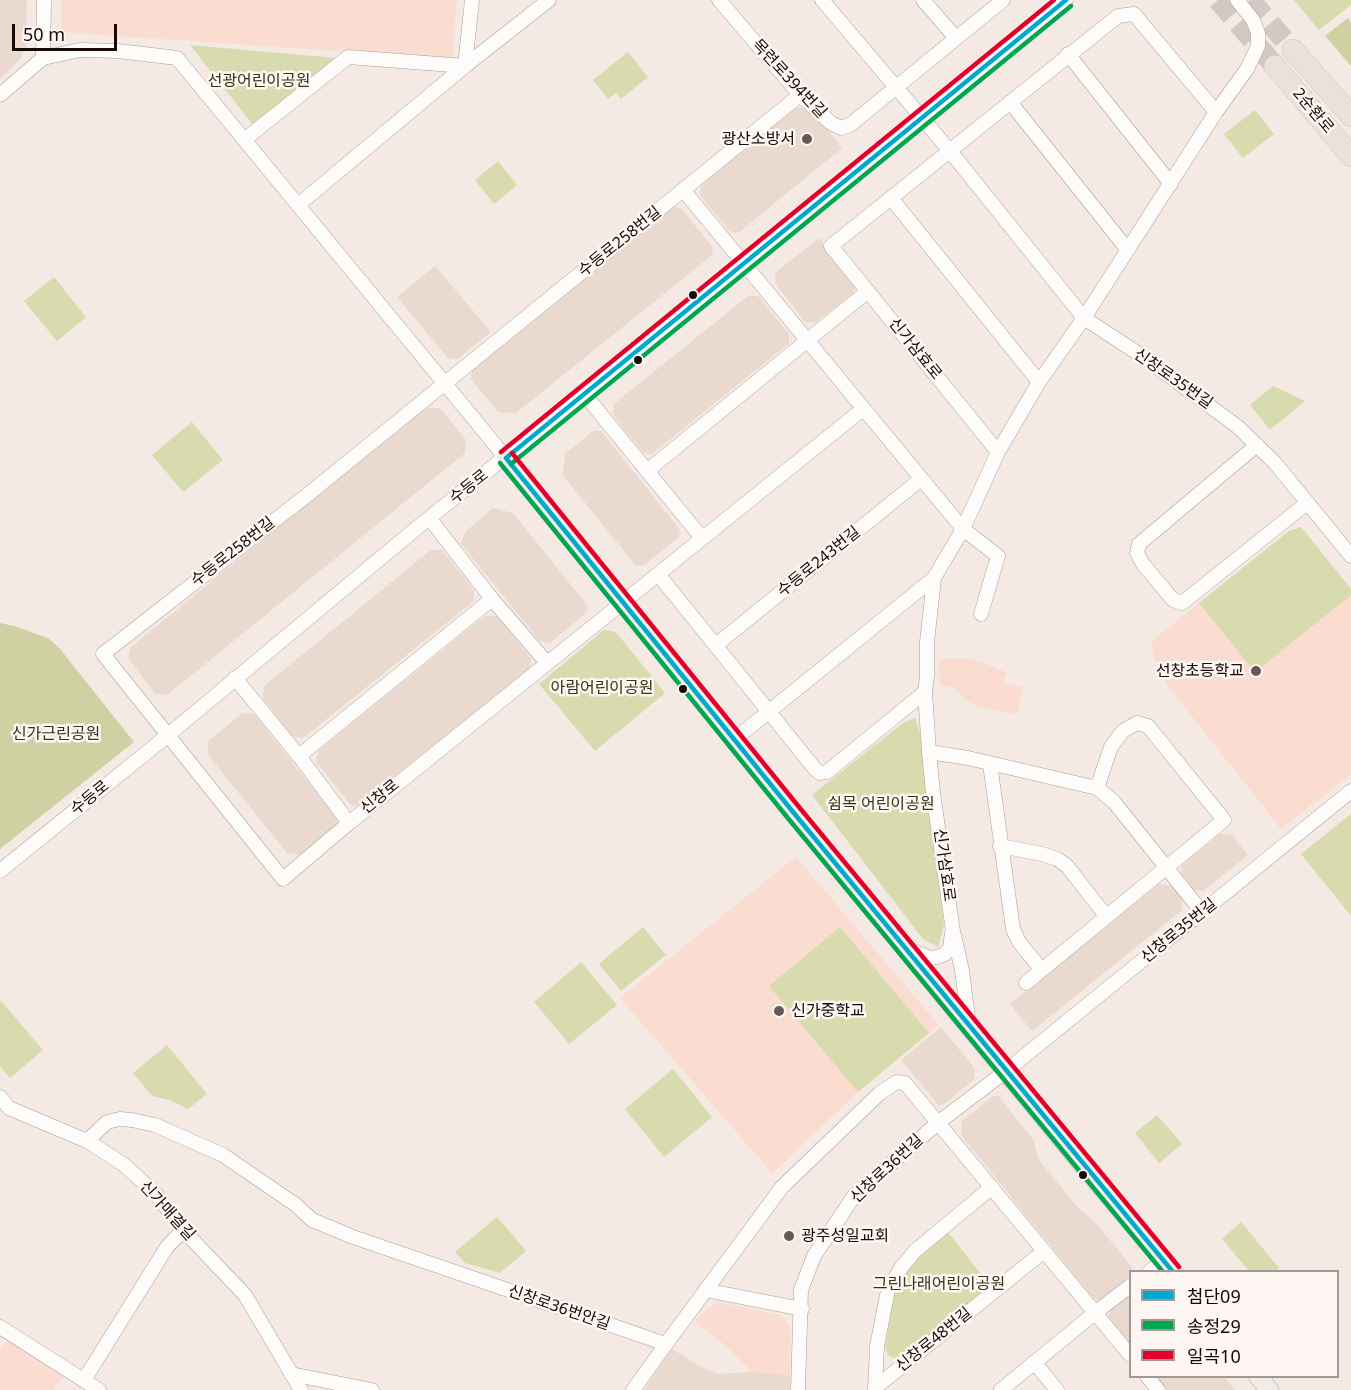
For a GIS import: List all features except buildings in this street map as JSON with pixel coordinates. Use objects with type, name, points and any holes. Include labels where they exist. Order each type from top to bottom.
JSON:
[{"type":"highway","name":"2순환로","points":[[1293,50],[1351,116]]},
{"type":"highway","name":"2순환로","points":[[1275,66],[1351,156]]},
{"type":"main road","points":[[506,458],[793,812],[1169,1266]]},
{"type":"main road","points":[[1259,1378],[1269,1390]]},
{"type":"street","points":[[43,58],[45,0]]},
{"type":"street","points":[[465,66],[472,0]]},
{"type":"street","points":[[298,205],[465,66],[549,0]]},
{"type":"street","name":"목련로394번길","points":[[719,0],[800,94],[831,123],[840,128],[850,125],[1003,0]]},
{"type":"street","points":[[822,0],[950,151],[1084,318]]},
{"type":"street","points":[[923,0],[955,37]]},
{"type":"street","name":"수등로","points":[[0,871],[746,264],[1066,0]]},
{"type":"street","name":"신가삼효로","points":[[735,739],[934,578],[963,529],[998,452],[1039,382],[1084,318],[1216,112],[1247,69],[1258,46],[1258,33],[1253,20],[1240,2],[1223,0]]},
{"type":"street","points":[[1039,382],[891,198],[1118,16],[1134,14],[1216,112]]},
{"type":"street","points":[[0,95],[43,58],[80,50],[118,51],[177,58],[506,458]]},
{"type":"street","points":[[1068,54],[1171,184]]},
{"type":"street","points":[[244,140],[348,57],[465,66]]},
{"type":"street","name":"수등로258번길","points":[[167,736],[103,654],[306,496],[684,191],[800,94]]},
{"type":"street","points":[[1010,102],[1128,249]]},
{"type":"street","points":[[684,191],[963,529],[998,556],[981,614]]},
{"type":"street","name":"신가삼효로","points":[[891,198],[831,246],[998,452]]},
{"type":"street","points":[[647,471],[868,291]]},
{"type":"street","name":"신창로35번길","points":[[1084,318],[1145,358],[1218,411],[1275,463],[1351,556]]},
{"type":"street","points":[[585,395],[702,538]]},
{"type":"street","points":[[864,409],[658,574],[820,773],[827,772],[926,692]]},
{"type":"street","points":[[1257,446],[1139,544],[1137,553],[1143,564],[1173,600],[1182,603],[1307,503]]},
{"type":"street","name":"수등로243번길","points":[[716,645],[921,479]]},
{"type":"street","points":[[430,519],[492,599],[547,663]]},
{"type":"street","name":"신창로","points":[[167,736],[283,879],[658,574]]},
{"type":"street","name":"신가삼효로","points":[[934,578],[927,642],[926,692],[929,753],[953,931],[962,970],[969,1026]]},
{"type":"street","points":[[299,756],[492,599]]},
{"type":"street","points":[[235,678],[299,756],[349,823]]},
{"type":"street","points":[[1026,983],[1224,820],[1148,726],[1137,723],[1123,731],[1111,747],[1097,788]]},
{"type":"street","points":[[929,753],[968,758],[1097,788],[1114,802],[1202,912]]},
{"type":"street","points":[[990,764],[1013,928],[1019,942],[1041,969]]},
{"type":"street","name":"신창로35번길","points":[[1006,1071],[1351,791]]},
{"type":"street","points":[[1000,846],[1057,859],[1067,866],[1106,915]]},
{"type":"street","points":[[906,947],[930,958],[937,957],[945,954],[950,948],[953,931]]},
{"type":"street","name":"신창로36번길","points":[[798,1390],[801,1290],[814,1256],[854,1196],[939,1122],[1006,1071]]},
{"type":"street","points":[[633,1390],[782,1187],[889,1086],[897,1082],[905,1083],[939,1122]]},
{"type":"street","name":"신가매결길","points":[[0,1097],[9,1108],[87,1141],[123,1164],[156,1194],[183,1230],[245,1295],[301,1390]]},
{"type":"street","name":"신창로36번안길","points":[[87,1141],[107,1122],[120,1119],[155,1125],[223,1155],[296,1205],[312,1220],[353,1237],[666,1344]]},
{"type":"street","name":"신창로36번길","points":[[939,1122],[1044,1251]]},
{"type":"street","name":"신창로48번길","points":[[875,1389],[877,1346],[888,1290],[901,1268],[915,1251],[992,1187]]},
{"type":"street","points":[[84,1380],[167,1247],[183,1230]]},
{"type":"street","points":[[1044,1251],[1129,1353]]},
{"type":"street","name":"신창로48번길","points":[[875,1389],[1044,1251]]},
{"type":"street","points":[[1001,1390],[1129,1287]]},
{"type":"street","points":[[705,1290],[802,1310]]},
{"type":"street","points":[[0,1327],[99,1390]]},
{"type":"street","points":[[1034,1362],[1056,1390]]},
{"type":"street","points":[[291,1374],[372,1390]]},
{"type":"street","points":[[1148,1378],[1158,1390]]},
{"type":"shaded area","points":[[0,0],[27,0],[26,46],[21,58],[0,79]]},
{"type":"shaded area","points":[[62,0],[457,0],[452,59],[61,32]]},
{"type":"shaded area","points":[[810,107],[842,148],[738,233],[729,231],[700,195],[701,185],[796,108]]},
{"type":"shaded area","points":[[673,206],[682,209],[713,248],[712,255],[516,413],[498,412],[471,379],[472,370]]},
{"type":"shaded area","points":[[819,238],[855,283],[853,293],[815,323],[805,322],[775,283],[775,273]]},
{"type":"shaded area","points":[[435,266],[491,332],[457,359],[448,358],[397,297]]},
{"type":"shaded area","points":[[748,296],[758,296],[789,334],[789,343],[652,454],[644,453],[613,415],[614,404]]},
{"type":"shaded area","points":[[424,408],[440,408],[466,440],[465,453],[167,695],[155,694],[128,658],[131,647]]},
{"type":"shaded area","points":[[593,431],[601,431],[680,530],[679,537],[643,566],[636,566],[563,475],[565,454]]},
{"type":"shaded area","points":[[493,508],[513,513],[587,605],[586,613],[550,643],[540,641],[461,544],[465,532]]},
{"type":"shaded area","name":"선창초등학교","points":[[1301,527],[1351,589],[1351,774],[1281,829],[1168,686],[1153,655],[1152,641],[1289,531]]},
{"type":"shaded area","points":[[431,550],[442,550],[474,591],[474,601],[303,738],[292,736],[263,698],[264,686]]},
{"type":"shaded area","points":[[485,616],[497,616],[531,659],[530,668],[358,806],[351,805],[316,762],[318,751]]},
{"type":"shaded area","points":[[939,659],[972,659],[1007,672],[1002,683],[1023,687],[1017,714],[978,707],[964,699],[955,688],[940,686]]},
{"type":"shaded area","points":[[243,713],[254,714],[337,819],[337,825],[299,855],[287,853],[208,755],[208,741]]},
{"type":"shaded area","points":[[1220,834],[1232,835],[1248,855],[1203,891],[1195,890],[1182,873],[1182,865]]},
{"type":"shaded area","name":"신가중학교","points":[[796,857],[939,1025],[858,1092],[772,1173],[620,998]]},
{"type":"shaded area","points":[[1159,884],[1173,886],[1183,899],[1181,911],[1032,1031],[1010,1004]]},
{"type":"shaded area","points":[[941,1027],[975,1069],[974,1079],[939,1106],[901,1060]]},
{"type":"shaded area","points":[[993,1096],[998,1096],[1033,1139],[1039,1160],[1077,1207],[1094,1221],[1132,1267],[1129,1270],[1129,1277],[1101,1300],[1094,1299],[961,1135],[962,1121]]},
{"type":"shaded area","points":[[1129,1291],[1129,1344],[1108,1317],[1112,1305]]},
{"type":"shaded area","points":[[718,1302],[780,1315],[787,1321],[791,1330],[790,1375],[752,1372],[725,1345],[694,1321]]},
{"type":"shaded area","points":[[8,1339],[64,1375],[54,1390],[0,1390],[0,1352]]},
{"type":"shaded area","points":[[672,1349],[703,1368],[720,1374],[752,1372],[790,1375],[790,1390],[644,1390]]},
{"type":"shaded area","points":[[1158,1378],[1225,1378],[1235,1390],[1167,1390]]},
{"type":"green space","points":[[1294,0],[1351,0],[1351,5],[1319,30]]},
{"type":"green space","points":[[1348,18],[1351,23],[1351,66],[1325,36]]},
{"type":"green space","name":"선광어린이공원","points":[[190,45],[336,58],[253,125]]},
{"type":"green space","points":[[628,52],[648,77],[621,99],[616,93],[608,99],[593,80]]},
{"type":"green space","points":[[1255,110],[1274,134],[1243,158],[1224,134]]},
{"type":"green space","points":[[498,161],[517,185],[494,204],[475,180]]},
{"type":"green space","points":[[54,277],[86,317],[57,341],[24,301]]},
{"type":"green space","points":[[1273,386],[1305,401],[1270,430],[1250,405]]},
{"type":"green space","points":[[192,422],[223,460],[183,492],[152,455]]},
{"type":"green space","points":[[1301,527],[1351,589],[1351,595],[1255,672],[1199,603],[1289,531]]},
{"type":"green space","name":"신가근린공원","points":[[0,623],[48,638],[60,649],[134,742],[0,849]]},
{"type":"green space","name":"아람어린이공원","points":[[604,630],[616,632],[665,693],[595,751],[539,684]]},
{"type":"green space","name":"쉼목 어린이공원","points":[[915,718],[920,732],[944,925],[938,947],[923,939],[812,795],[903,723]]},
{"type":"green space","points":[[1351,814],[1351,916],[1301,854]]},
{"type":"green space","points":[[643,927],[666,955],[621,991],[599,964]]},
{"type":"green space","points":[[840,927],[929,1033],[858,1092],[769,986]]},
{"type":"green space","points":[[581,962],[617,1005],[569,1044],[534,1002]]},
{"type":"green space","points":[[0,1000],[43,1050],[10,1078],[0,1066]]},
{"type":"green space","points":[[167,1045],[207,1094],[188,1109],[169,1100],[152,1096],[133,1073]]},
{"type":"green space","points":[[673,1069],[712,1117],[664,1157],[625,1109]]},
{"type":"green space","points":[[1157,1115],[1182,1144],[1159,1163],[1135,1133]]},
{"type":"green space","points":[[497,1217],[526,1251],[500,1273],[465,1263],[455,1252]]},
{"type":"green space","points":[[1241,1222],[1279,1268],[1276,1270],[1248,1270],[1222,1239]]},
{"type":"green space","name":"그린나래어린이공원","points":[[947,1231],[991,1287],[900,1359],[889,1356],[885,1349],[894,1293],[912,1263]]},
{"type":"tunnel","points":[[1218,0],[1275,66]]},
{"type":"tunnel","points":[[1250,0],[1293,50]]},
{"type":"transit line","name":"일곡10","points":[[501,452],[1054,0]]},
{"type":"transit line","name":"첨단09","points":[[506,458],[1066,0]]},
{"type":"transit line","name":"송정29","points":[[511,464],[1071,6]]},
{"type":"transit line","name":"일곡10","points":[[512,453],[799,807],[1179,1267]]},
{"type":"transit line","name":"첨단09","points":[[506,458],[793,812],[1171,1270]]},
{"type":"transit line","name":"송정29","points":[[500,463],[787,817],[1161,1270]]},
{"type":"place","name":"광산소방서","points":[[807,139]]},
{"type":"place","name":"선창초등학교","points":[[1256,671]]},
{"type":"place","name":"신가중학교","points":[[779,1011]]},
{"type":"place","name":"광주성일교회","points":[[789,1236]]}]
